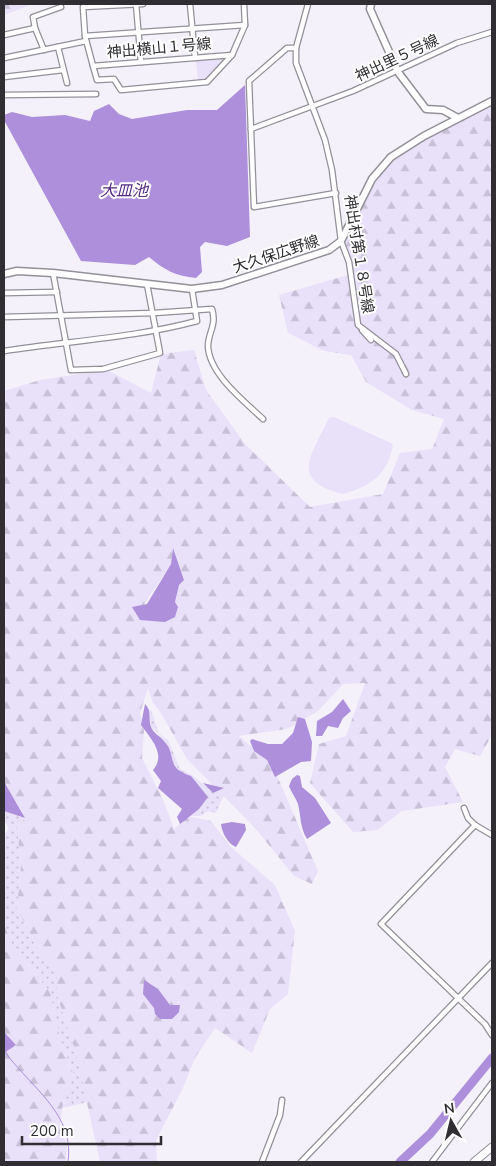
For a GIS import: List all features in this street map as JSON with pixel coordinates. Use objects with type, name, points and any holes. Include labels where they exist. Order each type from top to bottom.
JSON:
[{"type":"main road","points":[[474,1162],[492,1147]]},
{"type":"street","points":[[136,4],[141,62]]},
{"type":"street","name":"神出横山１号線","points":[[143,4],[83,7],[85,38],[93,66],[232,55],[245,25],[244,4]]},
{"type":"street","points":[[190,4],[195,57]]},
{"type":"street","name":"神出村第１８号線","points":[[308,4],[296,48],[296,64],[325,140],[336,193],[341,241],[349,262],[358,325],[396,354],[406,374]]},
{"type":"street","points":[[370,4],[370,9],[398,72],[426,109],[443,110],[457,118]]},
{"type":"street","points":[[44,50],[35,28],[33,17],[60,7]]},
{"type":"street","points":[[4,58],[58,47],[85,38],[138,32],[245,25]]},
{"type":"street","points":[[4,34],[35,28]]},
{"type":"street","name":"神出里５号線","points":[[251,129],[312,107],[398,72],[458,43],[492,32]]},
{"type":"street","points":[[58,47],[67,83]]},
{"type":"street","points":[[296,48],[287,48],[249,81],[254,207],[336,193]]},
{"type":"street","points":[[93,66],[97,80],[114,79],[121,90],[142,89],[207,82],[232,55]]},
{"type":"street","points":[[4,77],[63,70]]},
{"type":"street","points":[[4,95],[96,94]]},
{"type":"street","name":"大久保広野線","points":[[4,274],[17,271],[54,273],[192,289],[222,285],[329,250],[341,241],[372,179],[391,157],[457,118],[492,101]]},
{"type":"street","points":[[54,273],[71,370],[103,369],[160,353],[148,284]]},
{"type":"street","points":[[4,351],[66,341],[156,332],[197,322],[192,289]]},
{"type":"street","points":[[4,293],[57,292]]},
{"type":"street","points":[[4,317],[154,313],[212,309],[214,330],[208,343],[209,358],[226,384],[263,419]]},
{"type":"street","points":[[358,325],[371,340]]},
{"type":"street","points":[[464,808],[468,818],[475,826],[492,835]]},
{"type":"street","points":[[475,826],[381,924],[459,999],[486,1026],[492,1035]]},
{"type":"street","points":[[301,1162],[492,963]]},
{"type":"street","points":[[432,1162],[492,1083]]},
{"type":"street","points":[[262,1162],[280,1115],[282,1100]]},
{"type":"green space","points":[[4,4],[33,4],[4,15]]},
{"type":"green space","points":[[225,57],[226,61],[205,80],[198,80],[196,61]]},
{"type":"green space","points":[[492,104],[492,735],[480,756],[455,749],[445,767],[463,802],[402,811],[377,830],[353,832],[310,783],[319,744],[346,736],[365,683],[343,684],[318,711],[287,729],[239,736],[272,764],[318,871],[312,884],[294,876],[255,828],[187,759],[161,713],[153,703],[148,688],[140,713],[144,731],[142,758],[164,802],[174,829],[188,816],[211,821],[231,847],[275,885],[295,931],[288,994],[270,1009],[252,1053],[215,1028],[195,1058],[182,1090],[156,1140],[157,1162],[100,1162],[76,1053],[57,995],[57,977],[38,949],[17,908],[21,865],[17,827],[25,818],[4,776],[4,391],[40,380],[107,370],[151,393],[161,354],[194,350],[206,390],[245,444],[310,507],[383,494],[400,453],[432,449],[444,419],[412,410],[366,382],[351,355],[324,351],[288,333],[279,295],[348,275],[345,243],[359,205],[392,159],[425,139]],"holes":[[[173,548],[184,579],[179,585],[175,602],[178,607],[143,606],[171,564]]]},
{"type":"green space","points":[[334,417],[393,444],[387,463],[377,477],[362,487],[343,494],[316,482],[310,474],[311,455],[329,418]]},
{"type":"green space","points":[[149,710],[151,710],[159,734],[168,740],[180,769],[192,775],[213,793],[224,788],[230,798],[223,797],[216,813],[208,811],[200,816],[190,816],[199,809],[184,776],[171,760],[166,742],[151,727]]},
{"type":"green space","points":[[4,811],[24,818],[17,827],[21,865],[17,908],[38,949],[57,977],[57,995],[76,1053],[88,1102],[62,1108],[73,1073],[60,1039],[50,992],[14,948],[4,925],[4,836],[9,828],[4,820]]},
{"type":"green space","points":[[4,925],[14,948],[50,992],[60,1039],[73,1073],[62,1108],[60,1128],[67,1144],[66,1162],[4,1162],[4,1053],[16,1045],[4,1032]]},
{"type":"water","name":"大皿池","points":[[245,85],[250,237],[227,246],[205,242],[200,247],[202,272],[196,278],[171,272],[149,257],[135,265],[81,261],[4,120],[4,115],[12,112],[32,117],[65,115],[90,121],[94,111],[109,104],[119,114],[132,119],[187,110],[217,110]]},
{"type":"water","points":[[173,548],[184,580],[179,585],[175,602],[178,607],[175,617],[165,622],[140,620],[132,607],[147,604],[171,564]]},
{"type":"water","points":[[343,699],[351,711],[343,718],[338,728],[328,726],[322,736],[316,736],[317,721],[332,712]]},
{"type":"water","points":[[145,704],[149,712],[152,729],[168,746],[174,765],[183,773],[191,776],[208,797],[199,809],[180,824],[177,817],[182,809],[158,788],[161,781],[153,770],[157,764],[158,752],[156,746],[141,725]]},
{"type":"water","points":[[298,717],[305,719],[312,742],[311,761],[301,762],[275,777],[267,760],[254,751],[250,741],[252,739],[268,744],[282,744],[293,733]]},
{"type":"water","points":[[297,775],[300,776],[302,787],[315,798],[331,823],[307,839],[302,826],[298,804],[289,786],[292,779]]},
{"type":"water","points":[[4,776],[6,785],[25,818],[4,811]]},
{"type":"water","points":[[203,783],[224,788],[213,793]]},
{"type":"water","points":[[232,822],[245,824],[246,830],[236,847],[226,838],[221,824]]},
{"type":"water","points":[[144,980],[158,989],[170,1005],[180,1005],[179,1012],[172,1019],[160,1019],[155,1014],[154,1008],[143,994]]},
{"type":"water","points":[[4,1032],[16,1045],[4,1053]]},
{"type":"waterway","points":[[4,1048],[11,1060],[47,1100],[62,1122],[69,1148],[68,1162]]},
{"type":"waterway","points":[[400,1162],[430,1134],[492,1058]]}]
